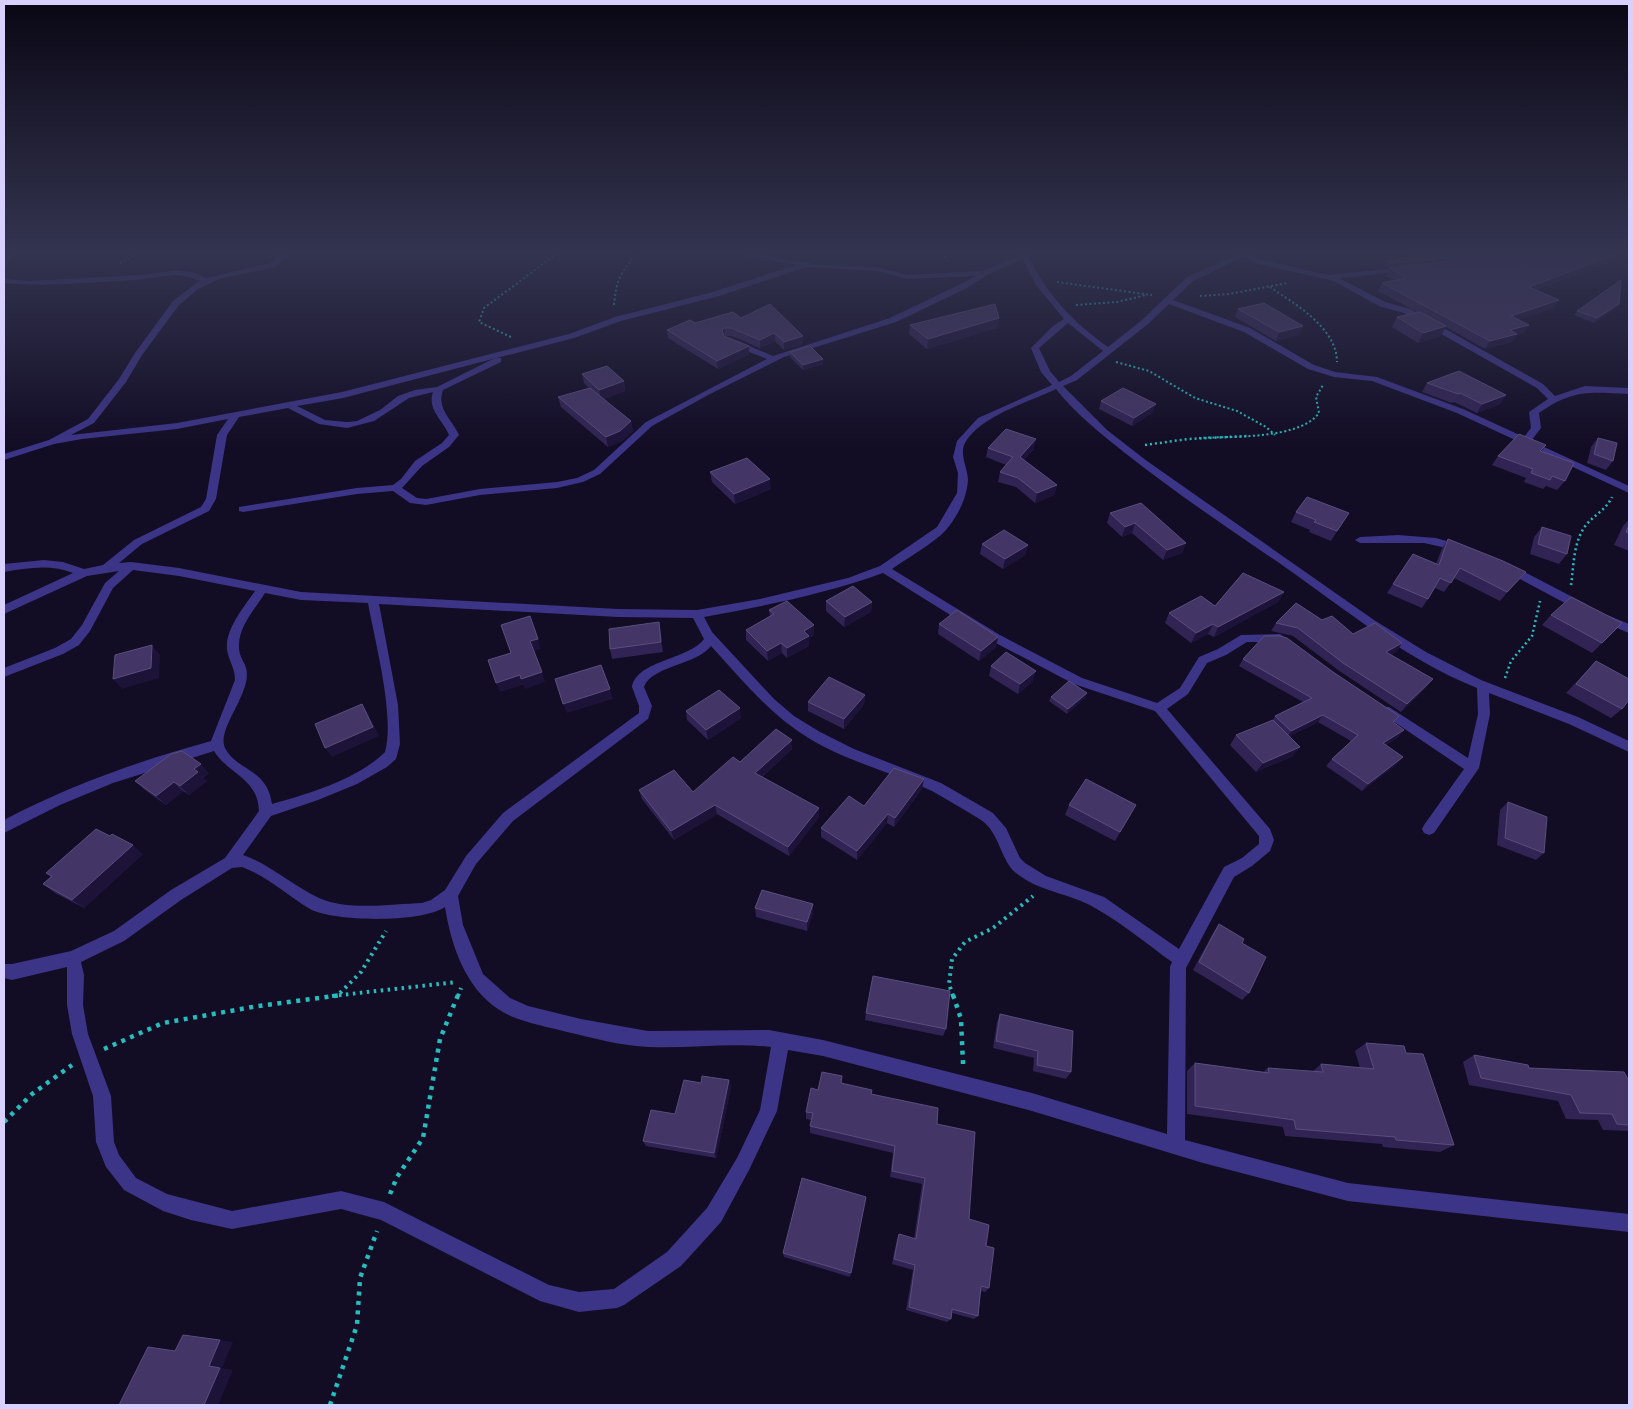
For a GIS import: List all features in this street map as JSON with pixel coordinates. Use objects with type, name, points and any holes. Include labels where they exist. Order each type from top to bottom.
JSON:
[{"type":"street","points":[[52,442],[91,421],[123,380],[138,355],[165,318]]},
{"type":"street","points":[[4,457],[52,442],[82,436],[169,427],[235,416],[381,386],[523,346],[571,336],[623,318]]},
{"type":"street","points":[[395,488],[414,501],[426,502],[480,492],[557,485],[580,480],[597,472],[649,424],[699,396],[774,359],[799,349],[866,330],[898,318]]},
{"type":"street","points":[[4,610],[41,591],[83,573],[106,568],[131,566],[179,572],[301,596],[618,613],[697,614],[768,601],[851,581],[884,569],[940,529],[953,511],[962,492],[963,473],[958,457],[960,443],[981,420],[1074,378],[1147,318]]},
{"type":"street","points":[[1217,318],[1247,330],[1311,367],[1334,374],[1374,379],[1396,386],[1494,425],[1629,490]]},
{"type":"street","points":[[1421,318],[1535,383],[1548,392],[1553,399]]},
{"type":"street","points":[[1108,350],[1079,330],[1069,319],[1056,328],[1035,348],[1036,356],[1056,387],[1121,448],[1370,623],[1441,666],[1484,686],[1577,722],[1629,748]]},
{"type":"street","points":[[728,340],[774,359]]},
{"type":"street","points":[[289,405],[300,413],[321,422],[334,426],[348,425],[382,413],[402,398],[418,392],[439,389],[502,358],[513,349]]},
{"type":"street","points":[[1526,441],[1536,428],[1534,412],[1553,399],[1585,388],[1629,391]]},
{"type":"street","points":[[244,509],[323,495],[395,488],[407,480],[414,468],[448,444],[454,435],[448,421],[437,410],[435,405],[434,398],[439,389]]},
{"type":"street","points":[[106,568],[138,542],[205,509],[211,499],[222,435],[235,416]]},
{"type":"street","points":[[1360,540],[1408,539],[1445,543],[1474,554]]},
{"type":"street","points":[[4,568],[53,563],[66,565],[83,573]]},
{"type":"street","points":[[1501,565],[1595,614],[1629,629]]},
{"type":"street","points":[[4,673],[59,651],[75,642],[86,628],[109,586],[131,566]]},
{"type":"street","points":[[884,569],[996,638],[1078,681],[1159,708],[1265,833],[1266,847],[1247,862],[1229,872],[1178,967],[1176,981],[1176,1146]]},
{"type":"street","points":[[262,589],[235,632],[234,652],[240,664],[242,674],[240,686],[218,735],[217,745],[226,759],[262,788],[266,812]]},
{"type":"street","points":[[4,971],[12,972],[73,958],[119,936],[176,895],[230,862],[266,812],[293,805],[346,783],[384,762],[391,755],[394,745],[392,712],[373,601]]},
{"type":"street","points":[[697,614],[711,638],[770,702],[790,719],[815,736],[849,753],[936,787],[988,817],[1001,832],[1015,862],[1020,868],[1041,881],[1099,902],[1181,959]]},
{"type":"street","points":[[1159,708],[1184,691],[1203,660],[1222,652],[1242,639],[1249,636],[1276,637],[1288,641]]},
{"type":"street","points":[[230,862],[242,861],[253,865],[317,905],[346,912],[422,910],[436,905],[450,895],[471,860],[508,817],[644,716],[646,705],[638,688],[643,678],[673,661],[700,650],[711,638]]},
{"type":"street","points":[[1429,829],[1472,768],[1484,714],[1484,686]]},
{"type":"street","points":[[1374,702],[1472,768]]},
{"type":"street","points":[[4,827],[37,808],[141,765],[217,745]]},
{"type":"street","points":[[450,895],[455,925],[477,979],[504,1004],[528,1014],[581,1027],[648,1038],[780,1040],[823,1048],[1032,1102],[1176,1146],[1348,1192],[1629,1223]]},
{"type":"street","points":[[73,958],[76,975],[75,1004],[80,1034],[102,1096],[105,1142],[112,1161],[130,1184],[163,1202],[192,1212],[232,1220],[341,1200],[384,1211],[547,1294],[580,1302],[617,1298],[642,1282],[674,1259],[714,1215],[744,1164],[768,1111],[780,1040]]},
{"type":"path","points":[[481,318],[479,322],[509,335],[523,346]]},
{"type":"path","points":[[1121,448],[1193,438],[1275,435],[1305,424],[1317,416],[1319,412],[1316,397],[1324,384],[1334,374],[1338,364],[1337,350],[1333,342],[1309,318]]},
{"type":"path","points":[[1096,360],[1149,371],[1195,398],[1237,411],[1266,427],[1275,435]]},
{"type":"path","points":[[1568,600],[1580,536],[1585,526],[1612,500],[1615,484]]},
{"type":"path","points":[[1500,692],[1512,661],[1532,636],[1539,608],[1538,583]]},
{"type":"path","points":[[964,1085],[961,1019],[949,984],[952,959],[965,942],[993,928],[1032,897],[1057,886]]},
{"type":"path","points":[[338,995],[360,976],[387,929],[402,911]]},
{"type":"path","points":[[4,1122],[32,1094],[62,1070],[88,1056],[163,1024],[258,1006],[477,979]]},
{"type":"building","points":[[713,318],[784,318],[803,336],[784,342],[774,333],[760,340],[731,328],[724,328],[722,330],[724,336],[749,346],[717,361],[667,330],[690,320],[695,323]]},
{"type":"building","points":[[939,318],[999,318],[928,339],[910,325]]},
{"type":"building","points":[[1254,318],[1289,318],[1303,326],[1279,332]]},
{"type":"building","points":[[1398,318],[1431,318],[1446,326],[1423,333]]},
{"type":"building","points":[[1447,318],[1515,318],[1529,325],[1510,330],[1517,334],[1490,341]]},
{"type":"building","points":[[810,346],[823,359],[803,365],[790,352]]},
{"type":"building","points":[[607,366],[624,381],[599,390],[582,374]]},
{"type":"building","points":[[1459,371],[1506,395],[1482,404],[1460,393],[1458,394],[1427,383]]},
{"type":"building","points":[[590,388],[631,421],[620,431],[606,437],[558,397]]},
{"type":"building","points":[[1123,388],[1156,404],[1134,418],[1101,401]]},
{"type":"building","points":[[1006,429],[1036,439],[1020,457],[1057,485],[1037,493],[1018,478],[1000,472],[1013,457],[988,448]]},
{"type":"building","points":[[1519,434],[1546,445],[1540,451],[1574,463],[1565,481],[1552,476],[1550,480],[1531,473],[1533,469],[1498,456]]},
{"type":"building","points":[[1598,438],[1617,443],[1613,461],[1594,454]]},
{"type":"building","points":[[747,458],[770,479],[734,494],[710,472]]},
{"type":"building","points":[[1307,497],[1349,513],[1337,531],[1314,522],[1316,520],[1296,512]]},
{"type":"building","points":[[1141,503],[1186,543],[1167,550],[1135,523],[1125,527],[1110,513]]},
{"type":"building","points":[[1542,527],[1571,536],[1567,554],[1538,544]]},
{"type":"building","points":[[1004,530],[1028,545],[1005,559],[982,544]]},
{"type":"building","points":[[1448,539],[1526,572],[1507,592],[1460,568],[1451,583],[1440,578],[1428,599],[1393,584],[1413,554],[1439,565]]},
{"type":"building","points":[[1243,573],[1284,592],[1218,627],[1213,624],[1196,633],[1169,613],[1201,596],[1215,606]]},
{"type":"building","points":[[853,586],[872,602],[845,617],[826,601]]},
{"type":"building","points":[[1571,597],[1622,623],[1602,643],[1551,615]]},
{"type":"building","points":[[787,601],[814,625],[804,631],[809,636],[787,648],[781,643],[767,651],[746,630],[774,614],[769,610]]},
{"type":"building","points":[[1296,603],[1322,620],[1332,616],[1353,634],[1375,623],[1402,643],[1386,652],[1433,679],[1407,704],[1343,663],[1298,628],[1276,623]]},
{"type":"building","points":[[957,610],[998,637],[981,651],[939,624]]},
{"type":"building","points":[[530,616],[538,639],[530,641],[542,672],[521,679],[520,675],[496,683],[488,660],[511,653],[501,625]]},
{"type":"building","points":[[659,622],[661,642],[610,649],[609,629]]},
{"type":"building","points":[[1264,636],[1287,638],[1333,672],[1399,716],[1393,722],[1404,730],[1383,743],[1403,757],[1368,784],[1332,759],[1358,735],[1323,715],[1291,731],[1275,716],[1312,698],[1243,659]]},
{"type":"building","points":[[152,645],[151,668],[113,679],[115,655]]},
{"type":"building","points":[[1006,652],[1036,671],[1020,684],[991,666]]},
{"type":"building","points":[[1596,661],[1629,679],[1629,700],[1622,709],[1576,684]]},
{"type":"building","points":[[601,665],[610,689],[563,704],[555,679]]},
{"type":"building","points":[[829,677],[865,695],[844,719],[808,702]]},
{"type":"building","points":[[1069,681],[1087,693],[1068,709],[1051,697]]},
{"type":"building","points":[[719,690],[740,708],[706,730],[686,711]]},
{"type":"building","points":[[362,704],[373,727],[325,748],[315,724]]},
{"type":"building","points":[[1273,720],[1300,747],[1263,763],[1236,735]]},
{"type":"building","points":[[776,729],[792,740],[755,773],[819,808],[788,847],[715,805],[671,831],[639,790],[674,770],[693,792],[733,757],[740,762]]},
{"type":"building","points":[[182,751],[201,764],[194,769],[198,772],[180,786],[174,782],[156,796],[135,781],[171,754]]},
{"type":"building","points":[[894,768],[924,779],[895,818],[888,814],[857,851],[821,828],[849,796],[864,806]]},
{"type":"building","points":[[1086,779],[1136,805],[1120,832],[1069,805]]},
{"type":"building","points":[[1508,802],[1547,817],[1544,853],[1505,838]]},
{"type":"building","points":[[96,829],[110,836],[112,834],[133,845],[72,900],[43,884],[52,876],[46,873]]},
{"type":"building","points":[[762,890],[813,904],[807,922],[755,908]]},
{"type":"building","points":[[1219,924],[1244,939],[1242,943],[1266,957],[1249,993],[1199,962]]},
{"type":"building","points":[[873,976],[950,991],[946,1029],[866,1013]]},
{"type":"building","points":[[1000,1014],[1073,1031],[1071,1072],[1037,1065],[1038,1051],[996,1041]]},
{"type":"building","points":[[1366,1043],[1404,1046],[1406,1053],[1423,1054],[1454,1145],[1396,1140],[1395,1137],[1296,1129],[1294,1120],[1195,1106],[1195,1063],[1269,1073],[1268,1068],[1323,1072],[1321,1064],[1374,1069]]},
{"type":"building","points":[[1474,1055],[1528,1065],[1529,1068],[1624,1072],[1629,1081],[1629,1125],[1617,1124],[1612,1114],[1580,1113],[1571,1095],[1481,1078]]},
{"type":"building","points":[[822,1072],[842,1076],[841,1083],[872,1090],[871,1094],[938,1108],[937,1124],[975,1132],[969,1219],[989,1225],[986,1246],[994,1248],[989,1288],[981,1286],[978,1316],[952,1309],[951,1319],[909,1307],[915,1265],[894,1259],[899,1234],[916,1239],[925,1178],[892,1171],[895,1146],[810,1126],[813,1113],[806,1112],[811,1088],[818,1090]]},
{"type":"building","points":[[702,1076],[729,1080],[714,1153],[643,1141],[651,1110],[675,1114],[684,1080],[701,1083]]},
{"type":"building","points":[[802,1178],[866,1197],[851,1273],[783,1253]]},
{"type":"building","points":[[183,1335],[220,1340],[209,1366],[220,1368],[204,1405],[119,1405],[148,1347],[175,1351]]}]
